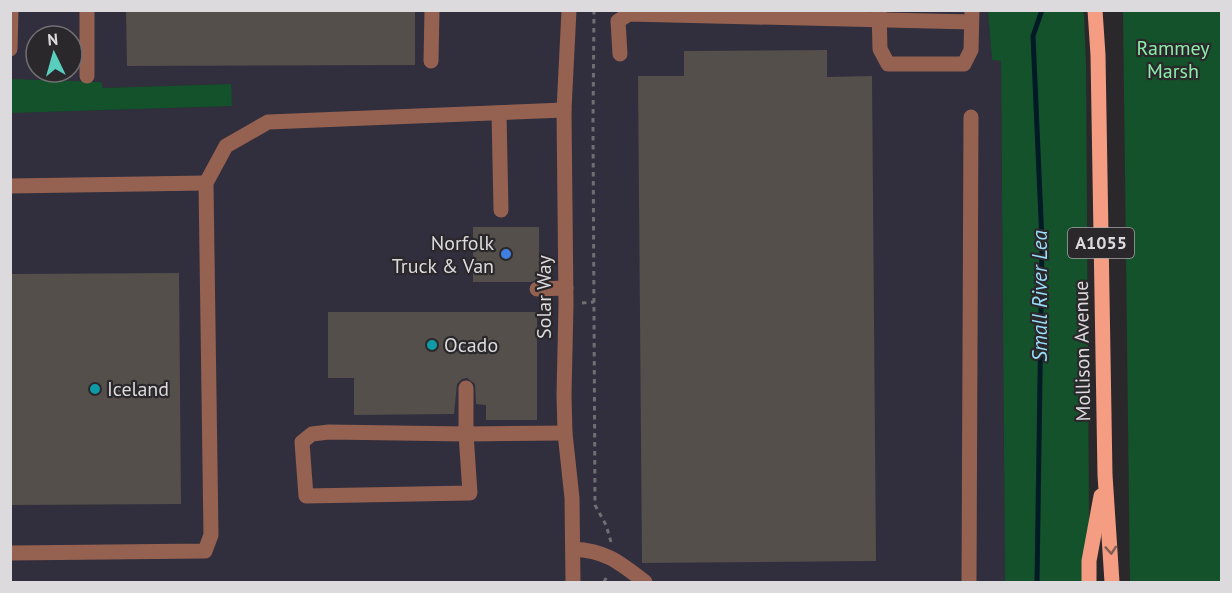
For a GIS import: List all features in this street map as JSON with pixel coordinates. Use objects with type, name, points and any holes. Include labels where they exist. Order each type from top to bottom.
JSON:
[{"type":"main road","name":"Mollison Avenue","points":[[1095,10],[1098,55],[1105,475],[1112,582]]},
{"type":"main road","name":"Mollison Avenue","points":[[1089,582],[1089,561],[1105,475]]},
{"type":"street","points":[[10,49],[11,10]]},
{"type":"street","points":[[87,10],[87,76]]},
{"type":"street","points":[[431,61],[432,10]]},
{"type":"street","name":"Solar Way","points":[[569,10],[564,110],[565,434],[572,498],[573,582]]},
{"type":"street","points":[[620,54],[618,21],[629,14],[675,13],[724,13],[971,16],[971,50],[964,64],[888,64],[880,49],[880,15]]},
{"type":"street","points":[[10,553],[205,551],[211,535],[206,183],[226,146],[268,122],[564,110]]},
{"type":"street","points":[[499,113],[501,210]]},
{"type":"street","points":[[969,582],[970,117]]},
{"type":"street","points":[[10,186],[206,183]]},
{"type":"street","points":[[537,289],[566,288]]},
{"type":"street","points":[[466,388],[466,434],[470,493],[306,496],[302,442],[312,434],[329,432],[466,434],[565,434]]},
{"type":"street","points":[[573,549],[589,550],[610,556],[645,582]]},
{"type":"path","points":[[594,10],[595,505],[606,525],[610,540],[608,578],[604,582]]},
{"type":"path","points":[[582,303],[594,302]]},
{"type":"shaded area","points":[[11,11],[988,11],[992,60],[1001,61],[1005,582],[11,582],[11,113],[232,106],[230,84],[103,88],[100,82],[84,81],[84,24],[24,24],[24,79],[11,79]]},
{"type":"green space","points":[[988,11],[1083,11],[1084,16],[1089,522],[1087,582],[1005,582],[1001,61],[992,60]]},
{"type":"green space","name":"Rammey Marsh","points":[[1123,11],[1221,11],[1221,582],[1130,582]]},
{"type":"green space","points":[[11,79],[24,79],[24,84],[101,82],[103,88],[231,84],[232,106],[11,113]]},
{"type":"building","points":[[126,10],[415,10],[415,65],[127,66]]},
{"type":"building","points":[[827,50],[827,77],[872,76],[876,561],[642,563],[638,76],[684,76],[684,51]]},
{"type":"building","name":"Norfolk Truck & Van","points":[[473,227],[539,227],[539,279],[531,282],[473,282]]},
{"type":"building","name":"Iceland","points":[[179,273],[181,504],[10,505],[10,274]]},
{"type":"building","name":"Ocado","points":[[328,312],[537,312],[537,420],[486,420],[486,405],[476,404],[475,384],[467,378],[457,384],[454,414],[354,415],[354,378],[328,378]]},
{"type":"waterway","name":"Small River Lea","points":[[1037,582],[1042,242],[1033,36],[1042,10]]},
{"type":"place","name":"Norfolk Truck & Van","points":[[506,254]]},
{"type":"place","name":"Ocado","points":[[432,345]]},
{"type":"place","name":"Iceland","points":[[95,389]]}]
